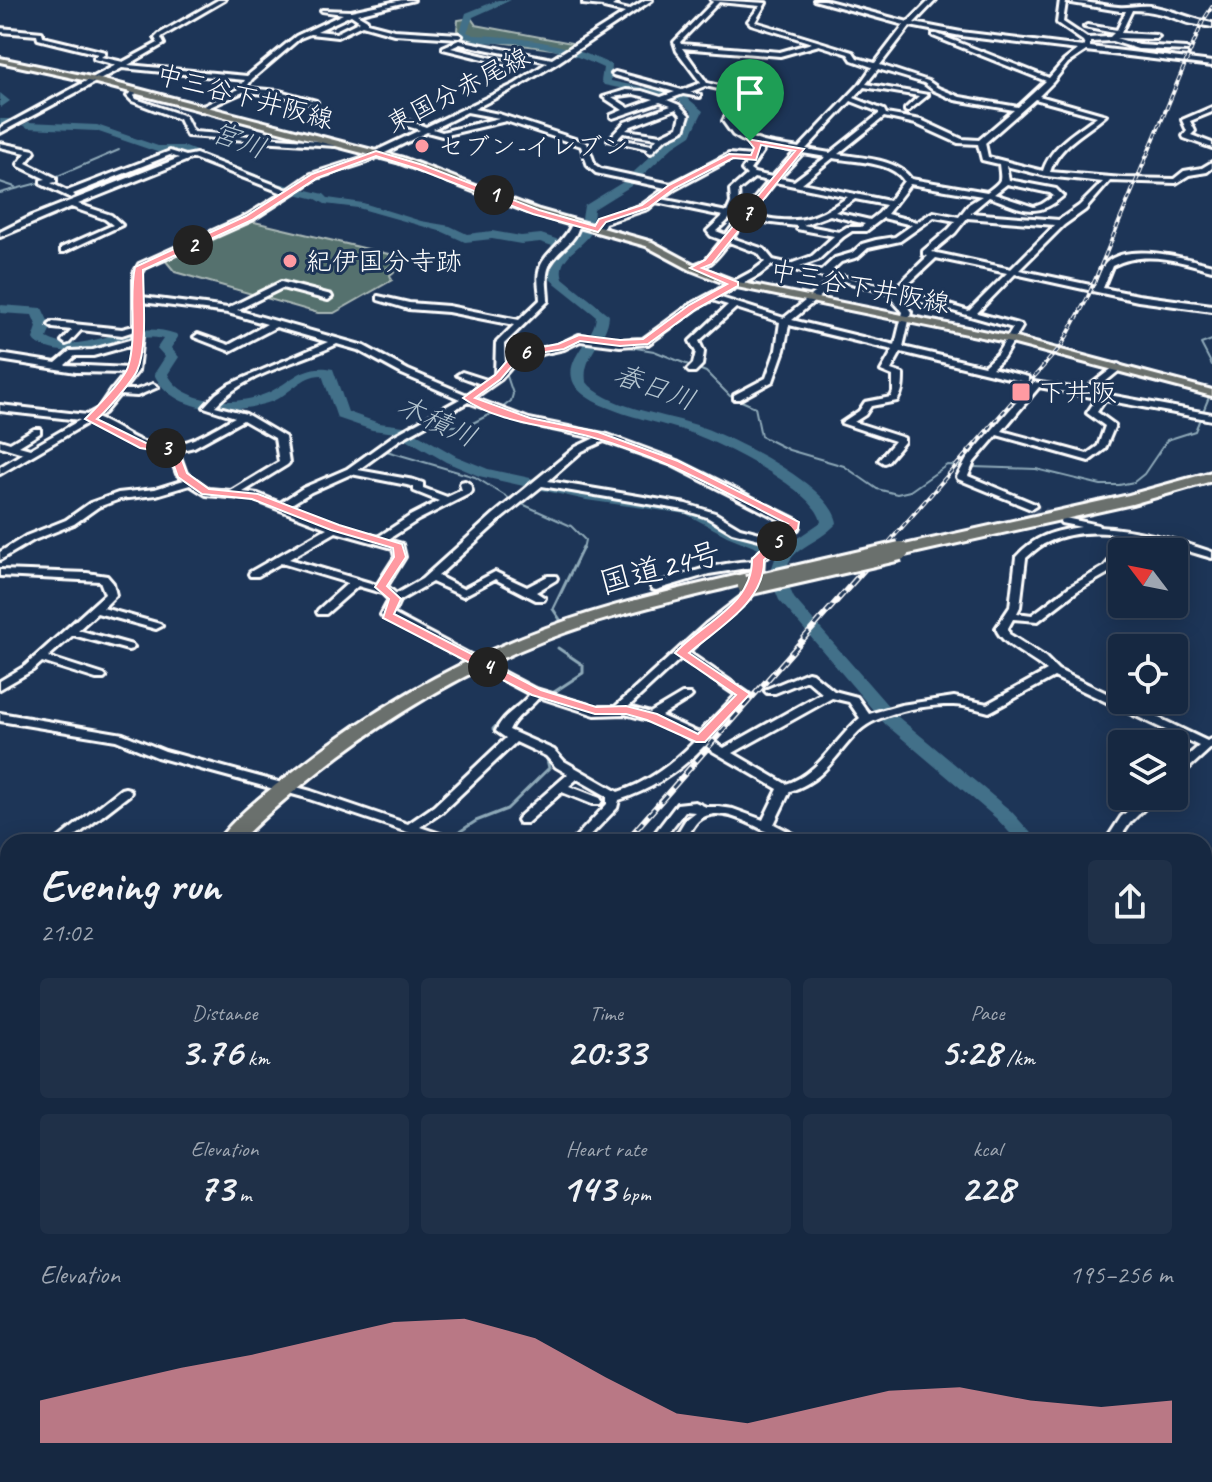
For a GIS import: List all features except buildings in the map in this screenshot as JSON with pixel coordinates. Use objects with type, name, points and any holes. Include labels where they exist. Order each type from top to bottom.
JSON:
[{"type":"highway","name":"国道24号","points":[[901,547],[1163,484],[1212,467]]},
{"type":"highway","name":"国道24号","points":[[237,834],[290,791],[395,721],[486,666],[754,571],[901,547],[1132,499],[1212,476]]},
{"type":"highway","name":"国道24号","points":[[251,834],[290,791]]},
{"type":"main road","name":"中三谷下井阪線","points":[[0,60],[93,80],[376,154],[578,225],[649,244],[694,268],[735,284],[1012,340],[1212,393]]},
{"type":"street","points":[[0,131],[158,46],[162,43],[158,38],[161,35],[222,0]]},
{"type":"street","points":[[242,90],[249,78],[293,40],[351,13],[411,0]]},
{"type":"street","name":"東国分赤尾線","points":[[139,299],[138,269],[249,218],[314,176],[376,154],[467,110],[555,62],[649,0]]},
{"type":"street","points":[[705,84],[679,46],[679,39],[716,0],[764,4],[751,21],[753,23],[851,53],[854,59],[926,82],[931,88],[949,96],[1018,109]]},
{"type":"street","points":[[817,0],[927,28],[1212,64]]},
{"type":"street","points":[[849,98],[882,111],[883,115],[918,122],[961,141],[981,142],[1051,81],[1066,62],[1088,46],[1086,40],[1060,23],[1065,0],[1129,10],[1144,8],[1212,25]]},
{"type":"street","points":[[1144,8],[1150,0]]},
{"type":"street","points":[[589,1],[611,4],[606,7],[631,12]]},
{"type":"street","points":[[694,268],[709,262],[773,180],[862,85],[929,1]]},
{"type":"street","points":[[1115,35],[1129,10]]},
{"type":"street","points":[[310,32],[337,35],[365,21],[351,13],[324,11]]},
{"type":"street","points":[[361,23],[408,33],[459,36]]},
{"type":"street","points":[[1087,27],[1115,35],[1138,47],[1186,50]]},
{"type":"street","points":[[927,28],[935,35],[1051,81]]},
{"type":"street","points":[[0,30],[40,33],[40,38],[103,53],[96,58],[120,65],[182,75],[211,73],[249,78]]},
{"type":"street","points":[[1086,40],[1115,35],[1156,37]]},
{"type":"street","points":[[525,56],[508,66],[445,48],[459,42],[555,62]]},
{"type":"street","points":[[679,46],[780,54],[817,44]]},
{"type":"street","points":[[513,54],[525,47]]},
{"type":"street","points":[[615,74],[698,96]]},
{"type":"street","points":[[613,116],[705,84],[725,89],[734,101],[750,105],[763,90],[752,87],[734,101],[727,121],[736,133],[759,147],[746,170],[752,175],[773,180],[888,203]]},
{"type":"street","points":[[862,85],[925,95],[907,110]]},
{"type":"street","points":[[201,109],[242,90],[279,93],[314,102]]},
{"type":"street","points":[[629,111],[606,97],[625,90],[640,92],[677,106],[685,115],[682,125],[662,137],[651,150],[612,140],[637,121],[677,106]]},
{"type":"street","points":[[135,91],[130,96],[134,100],[182,118],[190,134],[335,144]]},
{"type":"street","points":[[1034,97],[1102,115],[1068,139],[1048,165],[1046,174]]},
{"type":"street","points":[[1212,109],[1186,120],[1191,131],[1187,136],[1212,146]]},
{"type":"street","points":[[467,110],[507,118],[584,145],[592,166],[599,171],[672,187]]},
{"type":"street","points":[[653,115],[682,125]]},
{"type":"street","points":[[796,184],[883,115]]},
{"type":"street","points":[[400,118],[426,131],[446,134],[507,118]]},
{"type":"street","points":[[637,121],[672,133]]},
{"type":"street","points":[[621,131],[662,137]]},
{"type":"street","points":[[750,141],[891,167],[903,173],[908,181],[986,194],[1034,209],[1045,206],[1059,196],[1053,191],[1005,181],[986,194],[952,231],[926,251],[1138,298],[1212,308]]},
{"type":"street","points":[[981,142],[985,158],[1002,165],[1046,174],[1176,181],[1187,173],[1204,170],[1212,164]]},
{"type":"street","points":[[0,145],[31,152],[22,164],[53,180],[44,182],[82,200]]},
{"type":"street","points":[[66,194],[170,153],[186,158]]},
{"type":"street","points":[[0,235],[193,156],[290,190]]},
{"type":"street","points":[[597,229],[602,221],[656,200],[672,187],[723,161],[751,162]]},
{"type":"street","points":[[1002,165],[1005,181]]},
{"type":"street","points":[[752,175],[734,190],[737,200],[730,215],[711,231],[726,240],[761,251],[770,262],[1016,325],[1018,330],[1012,340],[986,369]]},
{"type":"street","points":[[971,314],[1061,223],[1082,208],[1107,182],[1105,179]]},
{"type":"street","points":[[888,203],[908,181]]},
{"type":"street","points":[[800,227],[830,213],[854,196]]},
{"type":"street","points":[[656,200],[876,242]]},
{"type":"street","points":[[790,267],[815,258],[843,234],[863,229],[890,208],[888,203]]},
{"type":"street","points":[[64,250],[118,225],[108,217],[71,204]]},
{"type":"street","points":[[830,213],[871,223]]},
{"type":"street","points":[[823,274],[838,260],[855,255],[876,242],[897,239],[933,214],[996,221],[1010,218],[1061,223]]},
{"type":"street","points":[[882,215],[917,224]]},
{"type":"street","points":[[503,371],[500,343],[544,301],[543,271],[547,261],[578,225]]},
{"type":"street","points":[[895,293],[934,255]]},
{"type":"street","points":[[1099,287],[1109,265],[1125,257],[1160,255],[1212,268]]},
{"type":"street","points":[[1199,264],[1212,257]]},
{"type":"street","points":[[280,507],[307,490],[350,471],[404,434],[468,398],[489,384],[515,357],[561,347],[579,338],[645,342],[770,262]]},
{"type":"street","points":[[737,397],[770,379],[780,350],[785,321],[838,278]]},
{"type":"street","points":[[229,311],[281,285],[328,297]]},
{"type":"street","points":[[884,460],[901,440],[846,423],[862,413],[868,404],[894,399],[898,392],[898,374],[886,371],[898,349],[907,312],[895,293]]},
{"type":"street","points":[[711,297],[785,321],[1025,379]]},
{"type":"street","points":[[381,298],[408,306],[448,309],[519,323]]},
{"type":"street","points":[[0,471],[91,419],[108,404],[114,392],[133,371],[139,299],[229,311],[361,348],[405,372],[498,411],[605,437],[675,463],[784,516],[794,527],[778,541],[754,571]]},
{"type":"street","points":[[695,367],[700,352],[694,341],[735,304]]},
{"type":"street","points":[[198,337],[230,348],[276,323]]},
{"type":"street","points":[[53,325],[138,333]]},
{"type":"street","points":[[66,341],[78,328]]},
{"type":"street","points":[[93,339],[101,330]]},
{"type":"street","points":[[58,366],[73,353],[93,353],[138,333]]},
{"type":"street","points":[[233,494],[284,463],[280,437],[243,416],[213,408],[213,402],[232,386],[278,364],[314,354],[336,341]]},
{"type":"street","points":[[0,357],[58,366],[133,371]]},
{"type":"street","points":[[1085,394],[1118,367]]},
{"type":"street","points":[[462,375],[489,384]]},
{"type":"street","points":[[1031,506],[962,477],[970,461],[1037,384],[1205,416]]},
{"type":"street","points":[[114,392],[137,393],[153,387]]},
{"type":"street","points":[[996,432],[1089,458],[1104,444],[1110,425],[1092,413],[1102,397]]},
{"type":"street","points":[[0,408],[91,419],[143,446],[173,449],[203,440],[243,416]]},
{"type":"street","points":[[12,446],[37,431]]},
{"type":"street","points":[[282,560],[390,595],[431,577],[579,449],[605,437]]},
{"type":"street","points":[[0,443],[30,452]]},
{"type":"street","points":[[173,449],[177,464],[188,482],[206,492],[254,496],[401,550],[400,557],[381,587],[390,595]]},
{"type":"street","points":[[350,471],[385,479],[398,478],[419,485],[418,489],[447,501]]},
{"type":"street","points":[[0,557],[30,538],[63,525],[111,498],[147,494],[188,482]]},
{"type":"street","points":[[380,540],[467,491],[465,484]]},
{"type":"street","points":[[537,486],[686,507],[711,515],[736,530],[778,541]]},
{"type":"street","points":[[1065,521],[1138,534],[1212,555]]},
{"type":"street","points":[[254,574],[335,528]]},
{"type":"street","points":[[1102,530],[1054,536],[1026,551],[1018,562],[1018,593],[1012,615],[1002,628],[1004,636],[1041,659],[1054,672],[1210,744],[1188,763]]},
{"type":"street","points":[[1134,538],[1138,534]]},
{"type":"street","points":[[618,710],[745,599],[758,576],[744,563],[656,587]]},
{"type":"street","points":[[1012,615],[1034,619],[1073,589],[1108,569]]},
{"type":"street","points":[[0,573],[103,578],[111,595],[41,658],[0,686]]},
{"type":"street","points":[[431,577],[463,593],[495,575],[540,598]]},
{"type":"street","points":[[527,592],[552,578]]},
{"type":"street","points":[[322,612],[354,584]]},
{"type":"street","points":[[390,595],[387,615],[540,697],[595,711],[618,710],[652,717],[701,740],[785,788],[796,786],[821,769],[869,718],[954,701],[989,708],[1054,672]]},
{"type":"street","points":[[94,609],[156,626]]},
{"type":"street","points":[[70,631],[128,647]]},
{"type":"street","points":[[614,798],[645,789],[677,767],[743,694],[681,653]]},
{"type":"street","points":[[41,658],[100,677]]},
{"type":"street","points":[[771,691],[808,675],[830,694],[853,699],[869,718]]},
{"type":"street","points":[[723,754],[830,694]]},
{"type":"street","points":[[652,717],[686,696]]},
{"type":"street","points":[[540,697],[502,725],[502,731],[512,739],[550,753],[560,764],[613,794],[613,805],[585,834]]},
{"type":"street","points":[[0,717],[109,734],[161,754],[427,834]]},
{"type":"street","points":[[410,828],[438,809],[512,739]]},
{"type":"street","points":[[523,820],[576,773]]},
{"type":"street","points":[[561,787],[596,801]]},
{"type":"street","points":[[767,825],[785,788]]},
{"type":"street","points":[[70,834],[125,792]]},
{"type":"street","points":[[660,834],[681,807],[695,806],[704,812]]},
{"type":"street","points":[[1116,834],[1136,810]]},
{"type":"street","points":[[684,834],[696,816],[704,812],[734,813],[783,834]]},
{"type":"green space","points":[[471,18],[476,25],[577,44],[567,51],[469,38],[457,30],[458,20]]},
{"type":"green space","points":[[250,221],[405,258],[387,268],[395,271],[390,275],[392,280],[334,313],[318,313],[175,272],[165,260]]},
{"type":"waterway","name":"春日川","points":[[506,0],[469,15],[462,33],[472,38],[524,42],[576,53],[608,67],[608,83],[681,98],[698,111],[687,133],[670,144],[627,184],[588,208],[586,232],[557,263],[554,273],[558,280],[603,315],[603,324],[580,364],[579,381],[585,390],[597,397],[697,430],[725,443],[783,476],[823,506],[829,523],[789,551],[778,566],[777,576],[787,600],[891,720],[1004,815],[1022,834]]},
{"type":"waterway","name":"宮川","points":[[0,96],[5,101],[0,105]]},
{"type":"waterway","name":"宮川","points":[[0,122],[14,122]]},
{"type":"waterway","name":"宮川","points":[[28,125],[97,128],[157,149],[179,148],[276,186],[320,196],[325,201],[359,205],[446,229],[465,238],[492,235],[521,240],[541,238],[568,247]]},
{"type":"waterway","points":[[53,178],[119,150]]},
{"type":"waterway","points":[[0,182],[15,187]]},
{"type":"waterway","points":[[0,193],[42,182]]},
{"type":"waterway","name":"木積川","points":[[0,309],[37,311],[44,327],[40,339],[60,348],[83,347],[132,333],[171,337],[164,348],[172,357],[161,374],[166,385],[190,400],[223,404],[255,401],[275,395],[311,372],[328,372],[342,415],[377,427],[399,429],[451,459],[484,473],[586,495],[690,510],[732,533],[785,554]]},
{"type":"waterway","points":[[1212,340],[1201,344],[1212,365]]},
{"type":"waterway","points":[[595,343],[606,344]]},
{"type":"waterway","points":[[504,363],[521,350],[559,344]]},
{"type":"waterway","points":[[618,345],[654,351],[706,372],[730,396],[755,407],[761,436],[789,450],[844,466],[877,489],[897,494],[910,491],[947,465],[964,466]]},
{"type":"waterway","points":[[422,426],[467,426],[502,408],[511,401],[513,394],[505,370]]},
{"type":"waterway","points":[[972,467],[1036,469],[1101,485],[1134,482],[1144,474],[1167,440],[1195,431],[1209,397]]},
{"type":"waterway","points":[[383,450],[475,477],[512,500]]},
{"type":"waterway","points":[[520,503],[571,526],[585,540],[583,549]]},
{"type":"waterway","points":[[561,621],[553,609],[583,547]]},
{"type":"waterway","points":[[534,701],[545,698],[583,673],[583,665],[558,648]]},
{"type":"waterway","points":[[506,738],[493,729],[515,706],[522,704]]},
{"type":"waterway","points":[[456,834],[476,821],[507,809],[549,768],[546,755]]},
{"type":"tunnel","points":[[1031,506],[1061,519]]},
{"type":"railway","points":[[883,549],[1062,345],[1087,299],[1203,21],[1212,7]]},
{"type":"railway","points":[[632,834],[884,547]]},
{"type":"place","name":"セブン-イレブン","points":[[422,146]]},
{"type":"place","name":"紀伊国分寺跡","points":[[290,261]]},
{"type":"place","name":"下井阪","points":[[1021,392]]},
{"type":"route","points":[[750,141],[800,149],[709,262],[694,268],[735,284],[693,307],[645,342],[635,344],[579,338],[561,347],[524,353],[515,357],[498,377],[468,398],[527,421],[605,437],[675,463],[793,522],[794,527],[758,559],[758,576],[745,599],[681,653],[743,694],[700,739],[652,717],[626,710],[595,711],[556,696],[536,693],[411,628],[387,615],[395,599],[381,587],[400,557],[398,546],[335,528],[254,496],[206,492],[188,482],[177,464],[173,449],[143,446],[91,419],[108,404],[114,392],[133,371],[138,336],[138,269],[249,218],[314,176],[376,154],[420,167],[536,212],[598,230],[602,221],[645,207],[672,187],[732,156],[754,158],[759,147],[750,141]]}]
